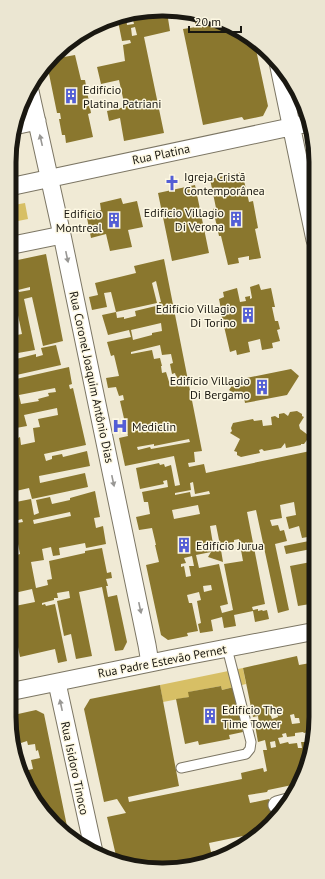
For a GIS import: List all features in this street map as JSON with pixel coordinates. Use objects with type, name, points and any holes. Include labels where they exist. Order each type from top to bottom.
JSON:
[{"type":"street","points":[[281,76],[309,212]]},
{"type":"street","name":"Rua Coronel Joaquim Antônio Dias","points":[[31,97],[62,235],[150,663]]},
{"type":"street","points":[[21,124],[37,121]]},
{"type":"street","name":"Rua Platina","points":[[16,186],[304,124]]},
{"type":"street","points":[[16,244],[62,235]]},
{"type":"street","name":"Rua Padre Estevão Pernet","points":[[16,691],[309,632]]},
{"type":"street","name":"Rua Isidoro Tinoco","points":[[57,683],[92,845]]},
{"type":"lane","points":[[181,768],[246,754],[250,749],[251,742],[227,648]]},
{"type":"shaded area","points":[[25,203],[28,219],[16,221],[16,205]]},
{"type":"shaded area","points":[[243,668],[246,684],[222,690],[221,686],[189,692],[189,697],[163,702],[160,685]]},
{"type":"building","points":[[153,16],[168,16],[170,31],[144,37],[164,133],[124,141],[120,118],[109,121],[107,111],[125,107],[119,80],[101,84],[97,67],[125,61],[123,45],[131,43],[130,40],[122,41],[118,23],[127,21],[127,25],[134,24],[133,19]],"holes":[[[135,27],[137,35],[132,36],[131,28]]]},
{"type":"building","points":[[194,20],[219,27],[256,49],[268,106],[263,116],[244,120],[242,117],[203,125],[183,29],[196,27]]},
{"type":"building","name":"Edifício Platina Patriani","points":[[75,55],[81,80],[85,80],[91,113],[88,114],[93,137],[66,143],[65,135],[62,135],[59,119],[61,119],[60,113],[57,113],[48,70],[60,58]]},
{"type":"building","name":"Edifício Villagio Di Verona","points":[[242,172],[249,202],[253,201],[258,228],[255,229],[261,258],[249,260],[249,256],[238,258],[239,263],[228,265],[213,209],[216,208],[210,179]]},
{"type":"building","points":[[195,185],[209,253],[172,261],[158,193]]},
{"type":"building","name":"Edifício Montreal","points":[[121,198],[123,204],[137,201],[143,227],[128,230],[132,247],[110,251],[106,234],[91,238],[86,213],[101,210],[100,203]]},
{"type":"building","points":[[46,254],[63,341],[43,346],[32,297],[24,299],[35,350],[16,353],[16,335],[22,334],[16,306],[16,260]],"holes":[[[30,287],[30,290],[19,292],[18,290]]]},
{"type":"building","points":[[164,259],[202,451],[194,452],[195,462],[188,463],[189,467],[204,464],[206,473],[309,451],[309,537],[302,538],[299,526],[289,529],[286,517],[296,515],[294,502],[280,505],[282,518],[270,520],[272,526],[278,525],[280,531],[284,530],[287,541],[275,544],[289,610],[278,613],[256,510],[247,512],[265,604],[252,607],[253,610],[258,609],[258,611],[267,610],[269,619],[255,622],[253,611],[234,615],[236,626],[224,628],[222,617],[211,620],[213,631],[200,633],[198,624],[201,623],[197,601],[201,600],[199,592],[187,595],[189,603],[192,603],[198,631],[187,633],[188,636],[168,640],[161,635],[146,565],[159,562],[156,545],[152,528],[139,530],[136,517],[150,514],[148,502],[144,502],[142,492],[168,487],[167,480],[163,481],[164,484],[140,489],[136,468],[159,463],[160,465],[164,464],[165,467],[171,465],[175,486],[180,485],[174,456],[125,466],[119,438],[128,436],[120,401],[124,400],[123,395],[119,396],[116,387],[108,388],[106,378],[119,376],[114,355],[111,356],[107,342],[131,337],[129,330],[108,335],[102,315],[116,312],[111,292],[104,293],[107,307],[92,310],[89,297],[98,295],[95,283],[136,273],[134,266]],"holes":[[[156,281],[161,302],[159,302],[160,305],[135,311],[136,316],[124,319],[124,317],[117,318],[116,312],[157,303],[152,283]],[[161,323],[162,331],[133,340],[131,330]],[[160,345],[162,355],[171,354],[173,363],[170,364],[172,374],[175,373],[178,383],[170,385],[166,372],[162,373],[160,358],[154,359],[152,350],[131,354],[131,352]],[[189,439],[190,442],[151,449],[150,447],[138,450],[137,447],[154,444],[154,446]],[[193,482],[195,494],[209,491],[210,494],[191,497],[190,492],[175,495],[175,493],[191,490],[190,483]],[[198,505],[200,514],[174,519],[172,510]],[[216,525],[220,545],[234,542],[234,540],[239,539],[243,561],[224,564],[233,610],[222,613],[220,606],[228,604],[219,564],[199,568],[196,555],[211,552],[208,557],[223,562],[221,550],[215,551],[210,526]],[[192,556],[194,566],[189,566],[191,576],[186,577],[184,566],[181,567],[181,564],[186,563],[184,558]],[[211,585],[212,590],[204,592],[203,586]]]},
{"type":"building","name":"Edifício Villagio Di Torino","points":[[259,284],[261,290],[271,288],[275,307],[272,307],[275,321],[278,321],[280,329],[277,330],[280,341],[272,343],[273,348],[262,350],[260,339],[248,342],[250,352],[237,355],[236,350],[230,352],[219,299],[224,297],[223,292],[237,288],[240,302],[246,301],[245,297],[250,296],[250,299],[252,298],[250,287]]},
{"type":"building","points":[[56,345],[61,365],[16,375],[16,359],[36,354],[36,357],[43,355],[41,348]]},
{"type":"building","points":[[69,367],[72,384],[69,385],[70,389],[73,388],[86,445],[44,454],[46,461],[52,459],[52,456],[62,454],[63,457],[87,451],[90,466],[39,476],[40,483],[85,473],[88,487],[32,499],[29,488],[16,491],[16,428],[16,387],[18,387],[16,379]],"holes":[[[55,388],[56,392],[48,393],[49,396],[38,399],[39,401],[21,404],[19,395]],[[57,408],[58,415],[38,419],[40,427],[33,428],[35,442],[21,445],[20,437],[18,438],[16,428],[27,426],[24,415]]]},
{"type":"building","name":"Edifício Villagio Di Bergamo","points":[[291,369],[299,376],[287,395],[245,403],[244,397],[241,397],[242,399],[229,390],[236,380]]},
{"type":"building","points":[[297,411],[304,417],[299,425],[300,429],[308,435],[304,444],[286,448],[285,443],[281,448],[264,451],[262,449],[259,450],[260,453],[241,457],[234,451],[240,439],[230,433],[232,431],[231,428],[233,423],[253,419],[254,421],[262,420],[263,426],[272,425],[271,417],[275,416],[279,418],[279,414],[284,413],[288,416],[290,412]]},
{"type":"building","points":[[95,491],[100,517],[94,518],[96,528],[103,526],[106,544],[86,548],[85,543],[59,548],[60,555],[53,556],[51,547],[42,549],[44,560],[31,562],[36,588],[48,585],[47,580],[52,579],[49,561],[102,548],[107,573],[111,572],[112,578],[106,579],[108,586],[106,586],[108,597],[117,595],[127,642],[123,650],[115,651],[102,587],[79,592],[92,656],[76,659],[71,634],[64,636],[57,601],[70,598],[69,591],[57,593],[58,598],[42,603],[42,605],[45,604],[46,606],[55,604],[67,661],[58,663],[55,649],[20,657],[16,637],[16,606],[35,602],[32,589],[16,593],[16,551],[17,555],[20,554],[18,544],[16,545],[16,523],[23,522],[22,519],[16,521],[16,502],[31,499],[34,515],[39,513],[36,500],[50,497],[52,504],[70,500],[70,498]],"holes":[[[70,512],[71,516],[34,524],[33,520]]]},
{"type":"building","points":[[309,541],[309,549],[286,554],[284,546]]},
{"type":"building","points":[[309,562],[309,604],[298,606],[290,566]]},
{"type":"building","points":[[297,656],[299,665],[309,663],[308,732],[295,733],[295,736],[287,737],[286,733],[282,734],[283,737],[278,738],[280,744],[288,742],[289,744],[297,743],[298,748],[302,748],[301,742],[305,742],[305,739],[307,738],[298,773],[292,785],[268,790],[267,792],[248,795],[250,803],[269,799],[272,814],[252,833],[243,838],[243,836],[209,843],[211,852],[225,849],[200,858],[182,862],[153,863],[116,855],[107,817],[126,813],[117,799],[104,802],[84,709],[90,699],[160,685],[179,786],[128,797],[129,802],[242,779],[241,773],[263,768],[264,772],[267,771],[263,750],[267,750],[265,740],[258,742],[255,725],[259,724],[258,716],[253,717],[243,668]],"holes":[[[277,712],[278,717],[272,719],[270,713]],[[294,714],[295,718],[299,718],[300,723],[292,724],[290,715]],[[275,741],[276,747],[271,748],[270,742]]]},
{"type":"building","name":"Edifício The Time Tower","points":[[221,686],[222,690],[234,687],[243,732],[229,735],[230,739],[199,745],[198,741],[185,744],[176,699],[189,697],[188,692]]},
{"type":"building","points":[[36,710],[44,714],[67,828],[46,806],[27,773],[26,771],[33,769],[31,760],[40,758],[38,750],[36,751],[35,744],[28,745],[27,741],[21,743],[19,742],[20,750],[17,736],[16,714]]},
{"type":"place","name":"Edifício Platina Patriani","points":[[71,96]]},
{"type":"place","name":"Igreja Cristã Contemporânea","points":[[172,183]]},
{"type":"place","name":"Edifício Villagio Di Verona","points":[[236,219]]},
{"type":"place","name":"Edifício Montreal","points":[[114,220]]},
{"type":"place","name":"Edifício Villagio Di Torino","points":[[248,315]]},
{"type":"place","name":"Edifício Villagio Di Bergamo","points":[[262,387]]},
{"type":"place","name":"Mediclin","points":[[120,426]]},
{"type":"place","name":"Edifício Jurua","points":[[184,545]]},
{"type":"place","name":"Edifício The Time Tower","points":[[210,716]]}]
